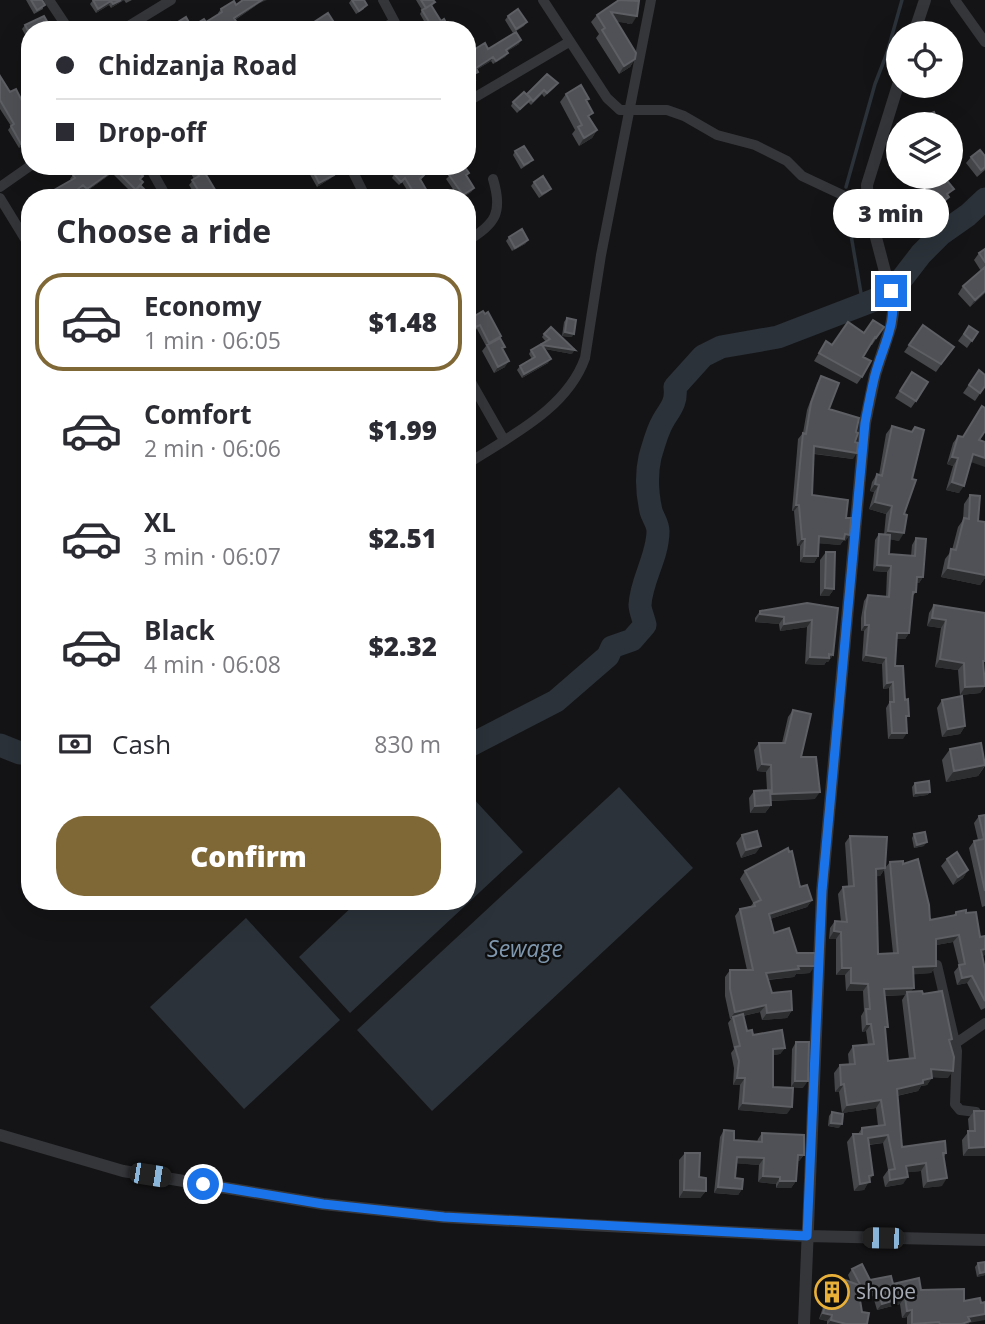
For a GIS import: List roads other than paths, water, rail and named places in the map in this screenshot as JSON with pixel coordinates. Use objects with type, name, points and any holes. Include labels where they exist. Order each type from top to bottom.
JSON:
[{"type":"street","points":[[49,0],[63,21]]},
{"type":"street","points":[[137,21],[171,0]]},
{"type":"street","points":[[383,0],[394,21]]},
{"type":"street","points":[[543,0],[613,105],[620,110],[667,110],[684,116],[717,135],[755,145],[786,161],[802,176],[868,207]]},
{"type":"street","points":[[476,458],[564,395],[580,372],[585,358],[601,254],[651,0]]},
{"type":"street","points":[[918,21],[925,0]]},
{"type":"street","points":[[955,0],[985,42]]},
{"type":"street","points":[[476,97],[569,42]]},
{"type":"street","points":[[804,1324],[822,891],[862,447],[875,375],[891,326],[894,306],[868,207],[867,186],[894,98]]},
{"type":"street","points":[[0,187],[21,172]]},
{"type":"street","points":[[476,235],[488,226],[498,210],[499,199],[493,179]]},
{"type":"street","points":[[0,198],[21,232]]},
{"type":"street","points":[[476,391],[504,440]]},
{"type":"street","points":[[936,965],[956,1043],[958,1063],[955,1104],[960,1110],[975,1112]]},
{"type":"street","points":[[956,1043],[985,1023]]},
{"type":"street","points":[[0,1135],[123,1171],[323,1204],[457,1217],[807,1236],[985,1240]]},
{"type":"water","name":"Sewage","points":[[619,787],[693,868],[432,1111],[357,1030]]},
{"type":"water","name":"Sewage","points":[[476,801],[523,852],[476,896]]},
{"type":"water","name":"Sewage","points":[[349,910],[461,910],[350,1013],[299,957]]},
{"type":"water","points":[[246,918],[340,1020],[244,1109],[150,1007]]},
{"type":"waterway","points":[[846,187],[902,0]]},
{"type":"waterway","points":[[476,742],[556,701],[608,656],[612,647],[632,640],[645,625],[640,607],[641,596],[658,531],[649,498],[650,457],[659,429],[674,402],[675,387],[703,356],[721,347],[778,337],[877,299],[901,280],[941,234],[985,199]]},
{"type":"waterway","points":[[845,200],[863,305]]},
{"type":"waterway","points":[[0,745],[21,753]]},
{"type":"place","name":"shope","points":[[832,1292]]}]
